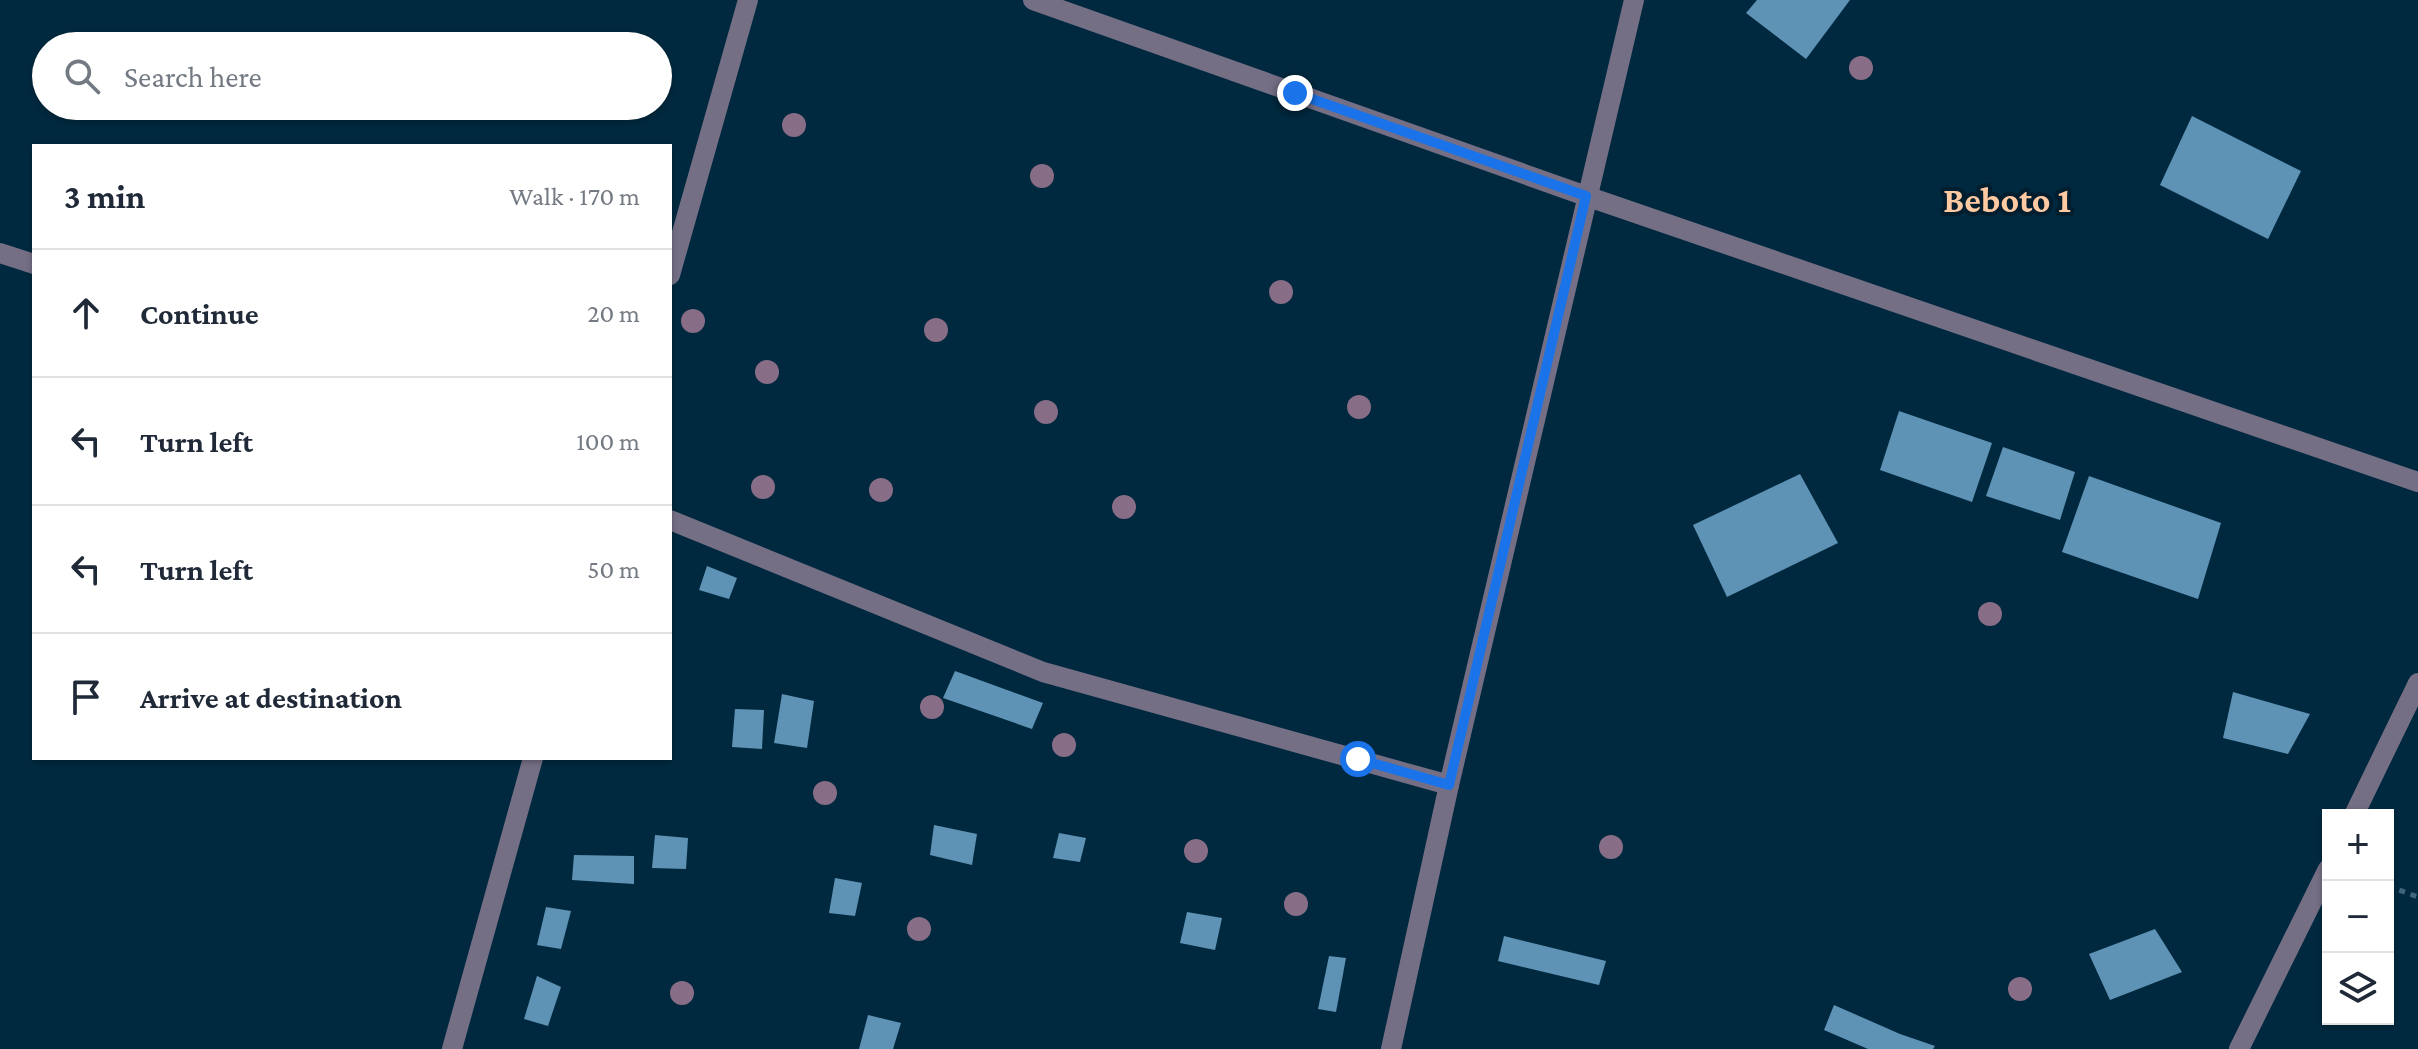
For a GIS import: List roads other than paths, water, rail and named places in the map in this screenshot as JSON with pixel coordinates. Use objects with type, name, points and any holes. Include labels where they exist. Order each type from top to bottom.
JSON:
[{"type":"street","points":[[672,268],[748,0]]},
{"type":"street","points":[[1033,0],[1586,196],[2418,482]]},
{"type":"street","points":[[1391,1049],[1449,785],[1634,0]]},
{"type":"street","points":[[0,253],[32,263]]},
{"type":"street","points":[[672,521],[1043,672],[1449,785]]},
{"type":"street","points":[[2357,809],[2418,683]]},
{"type":"street","points":[[452,1049],[532,760]]},
{"type":"street","points":[[2239,1049],[2322,881]]},
{"type":"district","name":"Beboto 1","points":[[2007,200]]}]
